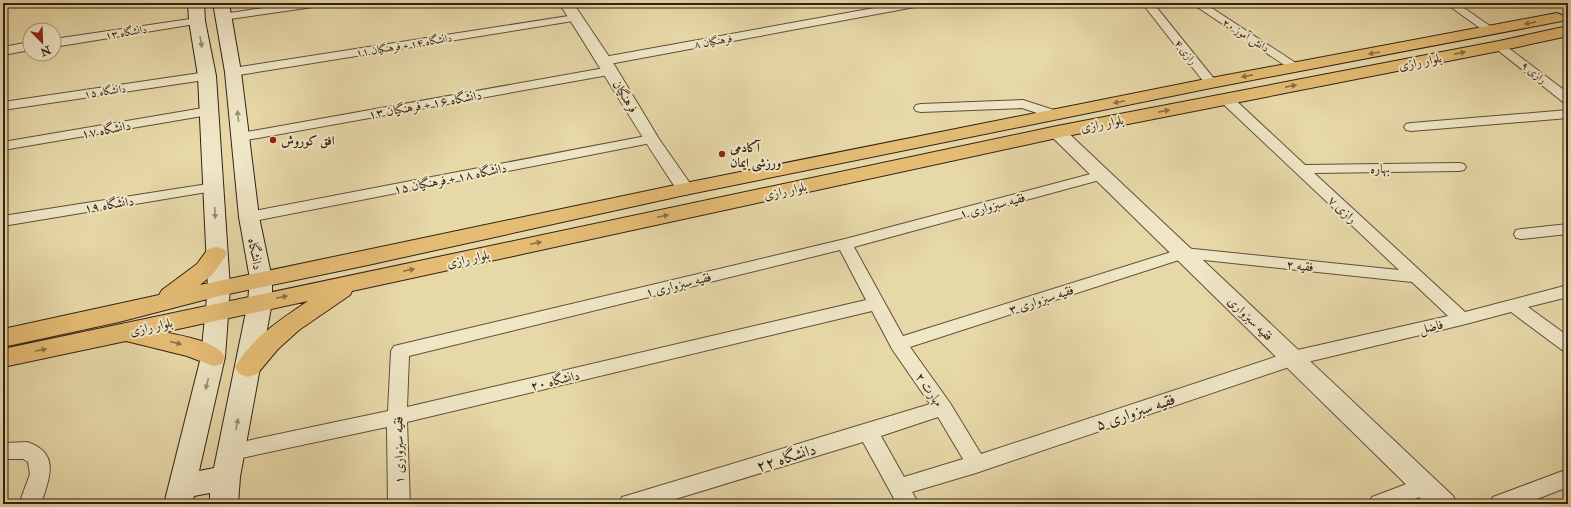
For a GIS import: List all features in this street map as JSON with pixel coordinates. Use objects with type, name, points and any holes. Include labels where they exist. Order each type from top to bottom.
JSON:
[{"type":"main road","name":"دانشگاه","points":[[222,10],[233,72],[249,217],[260,291],[248,367],[229,465],[224,504]]},
{"type":"main road","points":[[179,496],[213,357],[216,312],[220,288],[216,254],[213,162],[207,76],[197,12]]},
{"type":"main road","name":"بلوار رازی","points":[[3,338],[119,326],[216,312],[260,291],[363,273],[686,190],[1056,123],[1226,99],[1418,61],[1568,16]]},
{"type":"main road","name":"بلوار رازی","points":[[3,358],[119,326],[157,304],[220,288],[260,291],[363,273],[1056,123],[1211,83],[1397,49],[1568,31]]},
{"type":"main road","points":[[1397,49],[1418,61]]},
{"type":"main road","points":[[213,162],[242,147]]},
{"type":"main road","points":[[157,304],[179,290],[205,269],[216,254]]},
{"type":"main road","points":[[248,367],[269,342],[291,324],[363,273]]},
{"type":"main road","points":[[119,326],[193,348],[213,357]]},
{"type":"main road","points":[[179,496],[229,465]]},
{"type":"street","points":[[222,10],[320,3]]},
{"type":"street","name":"فرهنگیان","points":[[566,3],[607,66],[651,139],[686,190]]},
{"type":"street","name":"فرهنگیان ۸","points":[[607,66],[821,21],[920,3]]},
{"type":"street","name":"رازی ۴","points":[[1147,3],[1211,83]]},
{"type":"street","name":"دانش آموز ۲۰","points":[[1196,3],[1296,67]]},
{"type":"street","name":"رازی ۹","points":[[1450,3],[1495,38],[1568,99]]},
{"type":"street","name":"دانشگاه ۱۳","points":[[62,41],[197,12]]},
{"type":"street","name":"دانشگاه ۱۴ + فرهنگیان ۱۱","points":[[233,72],[575,18]]},
{"type":"street","points":[[3,51],[22,47]]},
{"type":"street","name":"دانشگاه ۱۶ + فرهنگیان ۱۳","points":[[242,147],[607,66]]},
{"type":"street","name":"دانشگاه ۱۵","points":[[3,106],[207,76]]},
{"type":"street","points":[[1555,89],[1568,88]]},
{"type":"street","name":"رازی ۷","points":[[1226,99],[1462,319]]},
{"type":"street","points":[[922,108],[1023,104],[1056,123]]},
{"type":"street","name":"دانشگاه ۱۷","points":[[3,146],[209,112]]},
{"type":"street","points":[[1412,127],[1568,114]]},
{"type":"street","name":"فقیه سبزواری","points":[[1056,123],[1102,175],[1444,504]]},
{"type":"street","name":"دانشگاه ۱۸ + فرهنگیان ۱۵","points":[[249,217],[651,139]]},
{"type":"street","name":"بهاره","points":[[1300,169],[1459,168]]},
{"type":"street","name":"فقیه سبزواری ۱","points":[[400,504],[397,417],[400,351],[845,244],[1102,175]]},
{"type":"street","name":"دانشگاه ۱۹","points":[[3,221],[214,187]]},
{"type":"street","points":[[1522,234],[1568,229]]},
{"type":"street","name":"مهارت ۲","points":[[845,244],[898,344],[943,408],[976,464]]},
{"type":"street","name":"فقیه ۲","points":[[1184,253],[1416,277]]},
{"type":"street","name":"فقیه سبزواری ۳","points":[[898,344],[1184,253]]},
{"type":"street","name":"فاضل","points":[[1293,358],[1462,319],[1568,290]]},
{"type":"street","name":"دانشگاه ۲۰","points":[[229,465],[397,417],[877,304]]},
{"type":"street","points":[[1513,305],[1568,345]]},
{"type":"street","name":"فقیه سبزواری ۵","points":[[976,464],[1293,358]]},
{"type":"street","name":"دانشگاه ۲۲","points":[[629,504],[943,408]]},
{"type":"street","points":[[868,432],[904,496],[976,464]]},
{"type":"street","points":[[3,451],[27,450],[38,458],[40,474],[30,504]]},
{"type":"street","points":[[1500,504],[1568,478]]},
{"type":"street","points":[[1379,504],[1425,486]]},
{"type":"place","name":"افق کوروش","points":[[273,140]]},
{"type":"place","name":"آکادمی ورزشی ایمان","points":[[722,154]]}]
